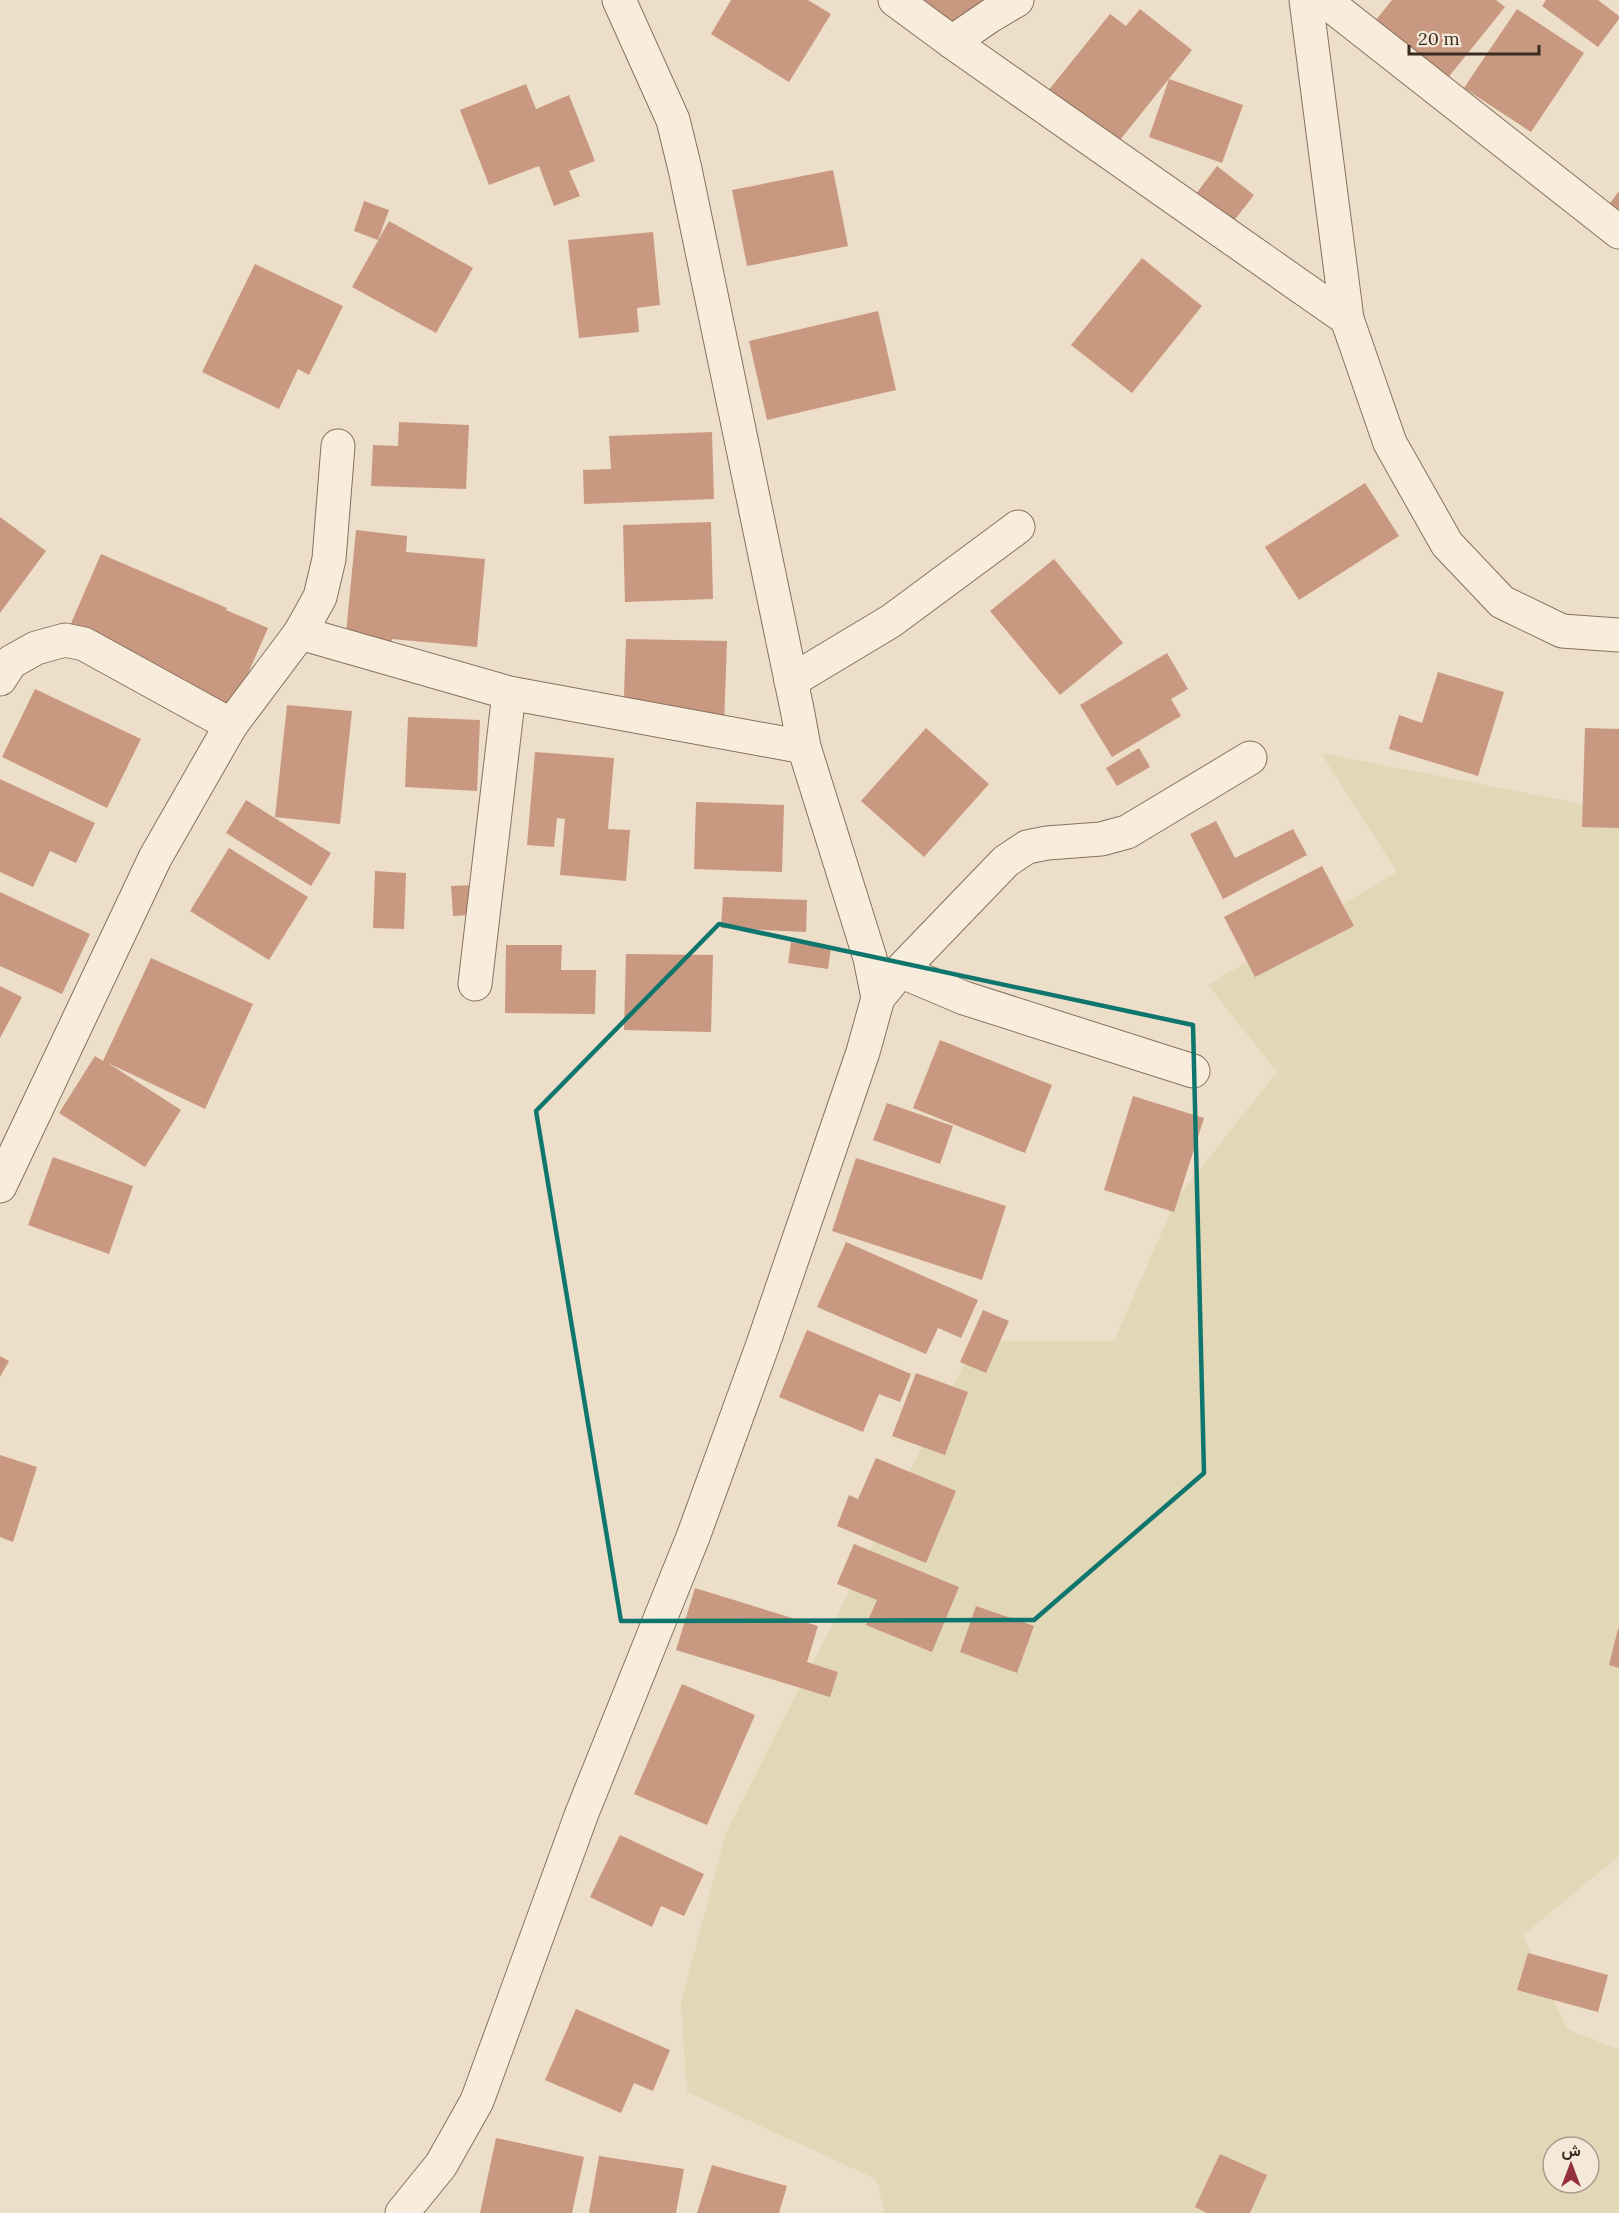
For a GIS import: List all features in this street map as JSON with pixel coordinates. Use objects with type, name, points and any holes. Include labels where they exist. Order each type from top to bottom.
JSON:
[{"type":"street","points":[[619,0],[673,120],[804,747],[870,958],[878,998]]},
{"type":"street","points":[[895,0],[1347,319]]},
{"type":"street","points":[[952,42],[990,15],[1017,0]]},
{"type":"street","points":[[1306,0],[1347,319],[1390,443],[1446,543],[1502,602],[1562,631],[1619,635]]},
{"type":"street","points":[[1324,0],[1619,232]]},
{"type":"street","points":[[0,1186],[155,858],[231,725],[300,633],[320,597],[329,560],[338,446]]},
{"type":"street","points":[[791,681],[891,621],[1018,527]]},
{"type":"street","points":[[300,633],[509,693],[804,747]]},
{"type":"street","points":[[0,679],[11,662],[36,648],[65,640],[84,644],[231,725]]},
{"type":"street","points":[[475,984],[509,693]]},
{"type":"street","points":[[402,2213],[441,2164],[477,2102],[582,1813],[693,1537],[734,1425],[859,1063],[878,998],[900,971],[1006,861],[1027,847],[1047,843],[1101,839],[1127,832],[1250,758]]},
{"type":"street","points":[[900,971],[964,998],[1193,1071]]},
{"type":"highlighted area","points":[[719,924],[1193,1025],[1204,1473],[1034,1620],[621,1621],[536,1111]]},
{"type":"shaded area","points":[[1321,753],[1619,811],[1619,1856],[1523,1935],[1567,2029],[1619,2050],[1619,2213],[885,2213],[876,2179],[687,2092],[681,2004],[725,1835],[976,1341],[1114,1341],[1177,1198],[1277,1072],[1208,985],[1397,872]]},
{"type":"building","points":[[731,0],[808,0],[831,14],[789,82],[711,34]]},
{"type":"building","points":[[922,0],[987,0],[962,31]]},
{"type":"building","points":[[1392,0],[1496,0],[1505,7],[1447,79],[1375,21]]},
{"type":"building","points":[[1546,0],[1598,0],[1619,16],[1619,19],[1598,47],[1542,6]]},
{"type":"building","points":[[1140,9],[1192,50],[1112,150],[1044,96],[1110,14],[1126,26]]},
{"type":"building","points":[[1517,9],[1584,53],[1531,132],[1464,88]]},
{"type":"building","points":[[1169,79],[1243,105],[1222,163],[1149,137]]},
{"type":"building","points":[[526,84],[536,109],[569,95],[595,161],[569,171],[580,196],[554,206],[539,166],[489,185],[460,110]]},
{"type":"building","points":[[1217,166],[1254,195],[1226,231],[1189,203]]},
{"type":"building","points":[[833,170],[848,246],[747,266],[732,190]]},
{"type":"building","points":[[1619,191],[1619,220],[1605,210]]},
{"type":"building","points":[[364,201],[389,210],[378,240],[354,231]]},
{"type":"building","points":[[389,221],[473,268],[436,333],[352,287]]},
{"type":"building","points":[[653,232],[660,305],[637,308],[639,332],[579,338],[568,240]]},
{"type":"building","points":[[1142,258],[1202,306],[1132,393],[1071,345]]},
{"type":"building","points":[[255,264],[343,306],[309,375],[298,369],[279,409],[202,372]]},
{"type":"building","points":[[878,311],[896,390],[767,420],[749,341]]},
{"type":"building","points":[[399,422],[469,425],[466,489],[371,486],[373,445],[398,446]]},
{"type":"building","points":[[712,432],[714,499],[584,504],[583,470],[611,469],[609,436]]},
{"type":"building","points":[[1365,483],[1399,536],[1299,600],[1265,547]]},
{"type":"building","points":[[0,517],[46,551],[0,613]]},
{"type":"building","points":[[711,522],[713,599],[625,602],[623,525]]},
{"type":"building","points":[[356,530],[407,536],[406,552],[485,559],[477,647],[392,639],[389,659],[344,654]]},
{"type":"building","points":[[101,554],[268,628],[227,721],[65,637]]},
{"type":"building","points":[[1054,559],[1123,643],[1060,695],[990,611]]},
{"type":"building","points":[[626,639],[727,641],[724,726],[623,723]]},
{"type":"building","points":[[1167,653],[1188,689],[1171,699],[1181,716],[1112,757],[1080,705]]},
{"type":"building","points":[[1438,672],[1504,692],[1478,776],[1389,749],[1399,715],[1422,723]]},
{"type":"building","points":[[35,689],[141,739],[107,808],[2,757]]},
{"type":"building","points":[[287,705],[352,711],[340,824],[275,817]]},
{"type":"building","points":[[408,717],[480,720],[477,791],[405,787]]},
{"type":"building","points":[[926,728],[989,784],[924,857],[861,801]]},
{"type":"building","points":[[1585,728],[1619,729],[1619,828],[1582,827]]},
{"type":"building","points":[[1139,748],[1150,767],[1117,786],[1106,768]]},
{"type":"building","points":[[535,752],[614,758],[608,829],[630,830],[626,881],[560,875],[565,819],[557,818],[554,847],[527,845]]},
{"type":"building","points":[[0,779],[95,823],[76,863],[50,851],[33,887],[0,872]]},
{"type":"building","points":[[246,800],[331,853],[311,886],[226,833]]},
{"type":"building","points":[[696,802],[784,805],[782,872],[694,869]]},
{"type":"building","points":[[1216,821],[1235,858],[1293,829],[1307,855],[1223,899],[1190,834]]},
{"type":"building","points":[[229,848],[308,897],[269,960],[190,911]]},
{"type":"building","points":[[1322,866],[1354,926],[1255,977],[1224,917]]},
{"type":"building","points":[[375,871],[406,873],[404,929],[373,928]]},
{"type":"building","points":[[492,884],[493,913],[453,916],[451,886]]},
{"type":"building","points":[[0,892],[90,934],[62,994],[0,966]]},
{"type":"building","points":[[723,897],[807,900],[806,932],[721,928]]},
{"type":"building","points":[[791,942],[831,948],[828,969],[788,963]]},
{"type":"building","points":[[506,945],[562,945],[561,970],[596,970],[595,1014],[505,1013]]},
{"type":"building","points":[[626,954],[713,955],[711,1032],[624,1030]]},
{"type":"building","points":[[151,958],[253,1004],[205,1109],[108,1063],[181,1110],[145,1167],[59,1113],[95,1056],[103,1061]]},
{"type":"building","points":[[0,986],[22,997],[0,1038]]},
{"type":"building","points":[[940,1040],[1052,1085],[1025,1153],[913,1108]]},
{"type":"building","points":[[1133,1096],[1204,1118],[1174,1212],[1104,1190]]},
{"type":"building","points":[[887,1103],[953,1126],[940,1164],[873,1140]]},
{"type":"building","points":[[53,1157],[133,1186],[109,1254],[28,1225]]},
{"type":"building","points":[[856,1158],[1006,1206],[982,1280],[832,1231]]},
{"type":"building","points":[[846,1242],[978,1300],[961,1338],[938,1328],[926,1354],[817,1307]]},
{"type":"building","points":[[983,1310],[1009,1321],[986,1373],[960,1362]]},
{"type":"building","points":[[807,1330],[911,1374],[900,1402],[879,1394],[863,1432],[779,1397]]},
{"type":"building","points":[[0,1356],[9,1361],[0,1377]]},
{"type":"building","points":[[916,1373],[968,1392],[945,1455],[892,1436]]},
{"type":"building","points":[[0,1455],[37,1467],[13,1542],[0,1537]]},
{"type":"building","points":[[876,1458],[956,1491],[926,1563],[837,1526],[849,1495],[858,1499]]},
{"type":"building","points":[[854,1544],[959,1587],[932,1652],[866,1625],[877,1600],[837,1584]]},
{"type":"building","points":[[695,1588],[818,1626],[807,1662],[838,1672],[830,1697],[676,1650]]},
{"type":"building","points":[[976,1606],[1034,1626],[1017,1673],[960,1652]]},
{"type":"building","points":[[1619,1629],[1619,1668],[1609,1665]]},
{"type":"building","points":[[682,1684],[755,1715],[707,1825],[634,1794]]},
{"type":"building","points":[[620,1835],[704,1874],[684,1916],[661,1906],[652,1927],[590,1897]]},
{"type":"building","points":[[1528,1953],[1608,1975],[1598,2012],[1517,1990]]},
{"type":"building","points":[[576,2009],[670,2050],[653,2091],[634,2083],[621,2113],[545,2080]]},
{"type":"building","points":[[496,2138],[584,2157],[572,2213],[480,2213]]},
{"type":"building","points":[[1220,2154],[1267,2175],[1250,2213],[1207,2213],[1195,2207]]},
{"type":"building","points":[[599,2156],[684,2169],[676,2213],[589,2213]]},
{"type":"building","points":[[712,2165],[787,2186],[779,2213],[697,2213]]}]
